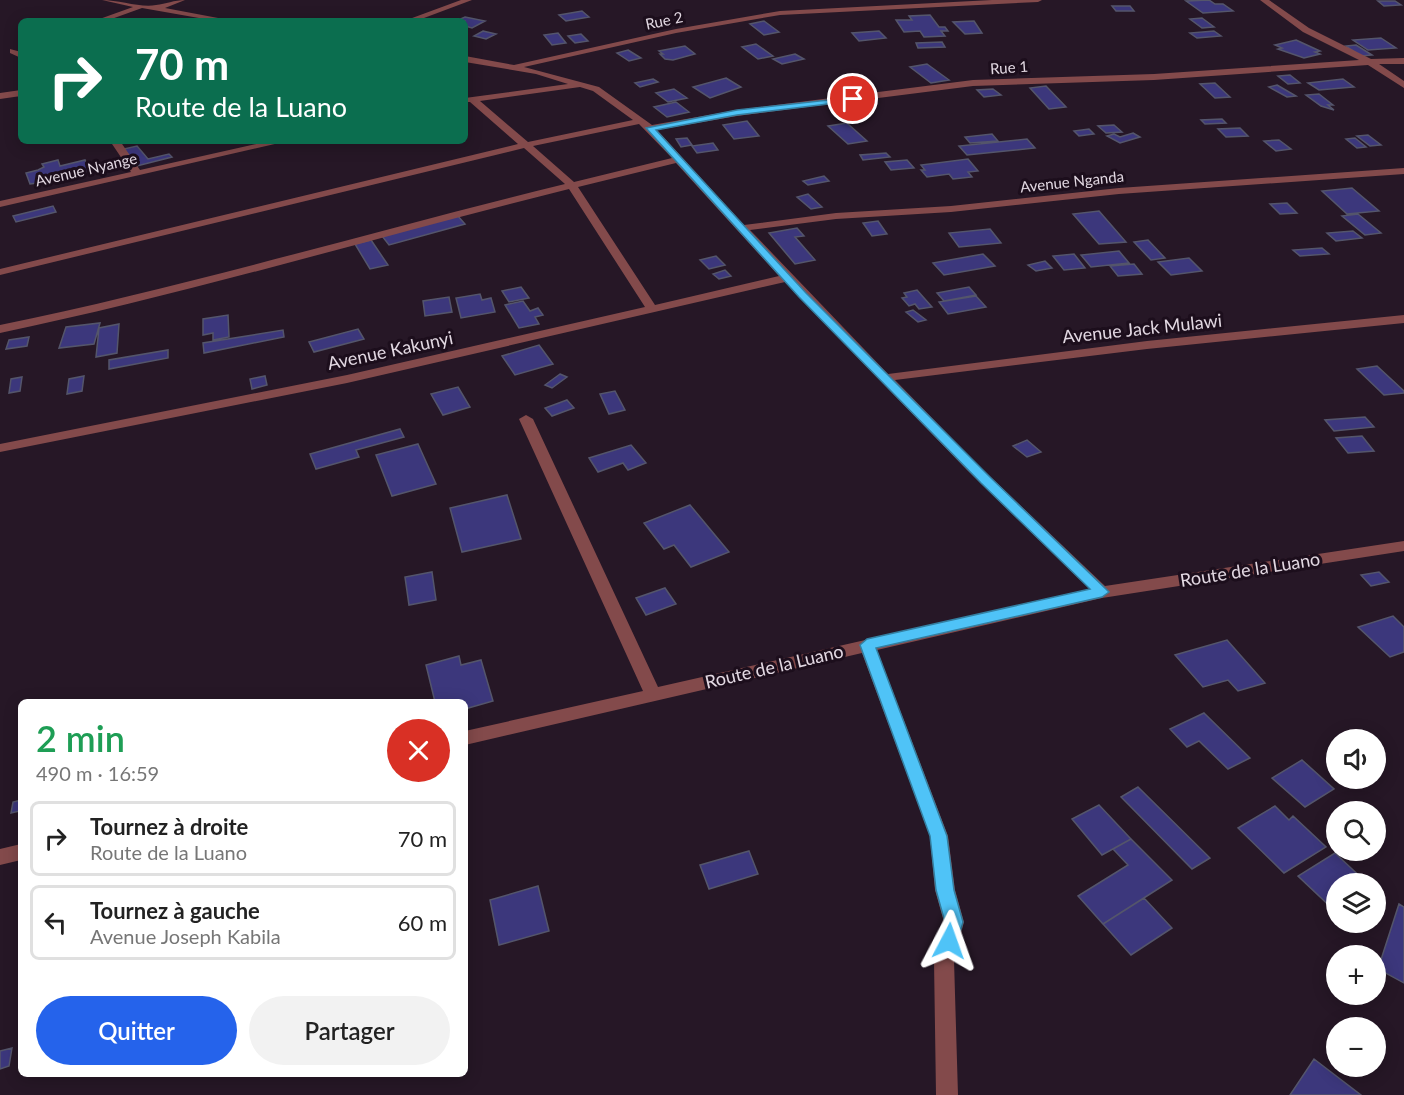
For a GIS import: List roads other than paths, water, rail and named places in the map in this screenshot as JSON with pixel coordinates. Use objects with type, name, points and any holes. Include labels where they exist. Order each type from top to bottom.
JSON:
[{"type":"street","points":[[106,0],[141,8],[211,18]]},
{"type":"street","points":[[152,9],[181,0]]},
{"type":"street","points":[[417,18],[468,0]]},
{"type":"street","name":"Rue 2","points":[[512,67],[676,31],[780,13],[1038,0]]},
{"type":"street","points":[[1264,0],[1306,30],[1372,63],[1404,85]]},
{"type":"street","points":[[108,18],[141,8]]},
{"type":"street","points":[[468,60],[512,67],[582,84],[608,95],[646,125],[744,228],[786,278],[1012,507],[1102,592]]},
{"type":"street","name":"Rue 1","points":[[0,272],[526,145],[646,125],[973,83],[1154,76],[1332,63],[1404,61]]},
{"type":"street","points":[[468,100],[582,84]]},
{"type":"street","points":[[0,96],[18,93]]},
{"type":"street","points":[[468,100],[526,145],[572,185],[653,310]]},
{"type":"street","points":[[117,144],[137,172]]},
{"type":"street","name":"Avenue Nyange","points":[[0,204],[269,144]]},
{"type":"street","points":[[0,329],[87,311],[680,159]]},
{"type":"street","name":"Avenue Nganda","points":[[744,228],[836,216],[951,209],[1119,191],[1404,171]]},
{"type":"street","name":"Avenue Kakunyi","points":[[0,448],[348,379],[786,278]]},
{"type":"street","name":"Avenue Jack Mulawi","points":[[884,378],[1147,345],[1404,319]]},
{"type":"street","points":[[526,419],[653,694]]},
{"type":"street","name":"Route de la Luano","points":[[468,737],[1102,592],[1404,546]]},
{"type":"street","points":[[867,645],[939,836],[945,890],[954,922],[944,960],[947,1095]]},
{"type":"street","points":[[0,857],[18,853]]}]
